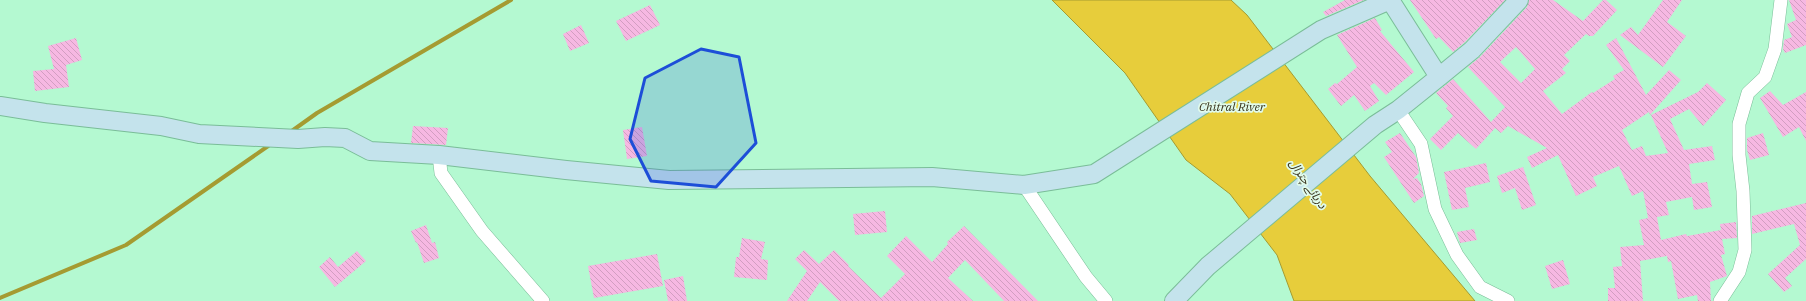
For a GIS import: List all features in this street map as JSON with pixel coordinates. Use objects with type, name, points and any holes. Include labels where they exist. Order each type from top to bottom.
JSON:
[{"type":"street","points":[[0,106],[45,113],[161,126],[199,134],[298,139],[325,137],[345,138],[370,151],[439,155],[669,180],[932,177],[1024,185],[1094,174],[1321,30],[1390,0],[1439,77]]},
{"type":"street","points":[[1174,301],[1208,266],[1375,125],[1398,110],[1472,50],[1519,0]]},
{"type":"street","points":[[1720,301],[1739,272],[1745,250],[1743,191],[1739,155],[1739,124],[1748,93],[1765,77],[1775,49],[1781,0]]},
{"type":"street","points":[[1398,110],[1421,144],[1435,209],[1457,255],[1480,287],[1508,301]]},
{"type":"street","points":[[439,155],[441,173],[482,231],[543,301]]},
{"type":"street","points":[[1024,185],[1086,277],[1106,301]]},
{"type":"highlighted area","points":[[701,49],[739,57],[756,143],[716,187],[651,181],[630,139],[645,78]]},
{"type":"water","name":"Chitral River","points":[[1052,0],[1231,0],[1247,15],[1370,176],[1475,301],[1294,301],[1277,255],[1230,194],[1186,160],[1125,73]]},
{"type":"building","points":[[1345,0],[1364,0],[1326,16],[1323,12]]},
{"type":"building","points":[[1410,0],[1505,0],[1465,42],[1453,52],[1439,37],[1436,39]]},
{"type":"building","points":[[1529,0],[1553,0],[1583,21],[1603,0],[1606,0],[1617,10],[1593,36],[1586,34],[1564,55],[1570,61],[1562,69],[1566,73],[1543,91],[1562,114],[1592,92],[1593,93],[1615,79],[1613,76],[1624,70],[1606,45],[1616,38],[1646,95],[1669,70],[1681,80],[1650,115],[1649,112],[1622,130],[1632,150],[1642,146],[1646,156],[1668,153],[1651,115],[1698,92],[1707,83],[1726,100],[1703,126],[1689,109],[1670,119],[1684,150],[1712,146],[1715,160],[1689,164],[1692,184],[1707,182],[1712,207],[1694,210],[1692,197],[1666,202],[1669,215],[1657,217],[1661,240],[1686,234],[1687,236],[1721,230],[1720,224],[1736,222],[1737,238],[1722,239],[1725,254],[1721,255],[1727,276],[1710,282],[1711,301],[1698,301],[1697,295],[1678,299],[1671,261],[1668,262],[1667,256],[1640,261],[1643,301],[1608,301],[1608,288],[1615,288],[1613,267],[1622,266],[1620,247],[1644,245],[1639,220],[1648,218],[1643,191],[1632,196],[1619,166],[1593,177],[1597,186],[1576,196],[1558,155],[1532,168],[1527,157],[1547,148],[1508,126],[1501,133],[1495,128],[1476,149],[1458,133],[1441,150],[1430,139],[1453,116],[1446,108],[1448,106],[1436,93],[1453,79],[1491,122],[1505,107],[1468,67],[1480,57],[1527,7]],"holes":[[[1516,47],[1535,69],[1521,83],[1500,62]]]},
{"type":"building","points":[[1663,0],[1682,0],[1667,22],[1686,36],[1663,67],[1620,35],[1631,27],[1638,35]]},
{"type":"building","points":[[1789,0],[1806,0],[1806,45],[1785,53],[1783,49],[1784,40],[1792,37],[1787,24],[1796,20]]},
{"type":"building","points":[[650,5],[660,25],[626,41],[616,21]]},
{"type":"building","points":[[1375,18],[1382,30],[1380,31],[1414,72],[1386,95],[1374,83],[1370,86],[1379,101],[1365,111],[1354,95],[1341,106],[1328,89],[1335,83],[1337,84],[1357,67],[1337,35]]},
{"type":"building","points":[[581,25],[589,43],[570,51],[563,34]]},
{"type":"building","points":[[76,38],[82,60],[66,65],[69,87],[35,91],[33,71],[54,69],[48,46]]},
{"type":"building","points":[[1770,91],[1783,105],[1806,92],[1806,141],[1799,127],[1783,137],[1760,98]]},
{"type":"building","points":[[413,126],[448,128],[446,145],[411,143]]},
{"type":"building","points":[[642,127],[647,156],[627,159],[623,130]]},
{"type":"building","points":[[1400,133],[1416,157],[1419,173],[1413,179],[1417,178],[1421,184],[1424,196],[1414,203],[1384,157],[1392,152],[1385,142]]},
{"type":"building","points":[[1763,133],[1769,155],[1750,160],[1747,150],[1747,138]]},
{"type":"building","points":[[1486,163],[1490,182],[1465,188],[1469,207],[1452,210],[1444,172]]},
{"type":"building","points":[[1523,167],[1536,205],[1522,210],[1515,188],[1502,193],[1497,176]]},
{"type":"building","points":[[1806,203],[1806,259],[1785,278],[1792,286],[1784,292],[1768,274],[1800,245],[1794,224],[1752,234],[1752,216]]},
{"type":"building","points":[[885,211],[887,232],[855,235],[853,214]]},
{"type":"building","points":[[426,225],[432,243],[435,242],[439,258],[424,263],[417,242],[416,243],[411,231]]},
{"type":"building","points":[[964,226],[1038,301],[1004,301],[965,260],[948,278],[973,301],[839,301],[820,282],[807,301],[787,301],[807,271],[795,259],[804,250],[819,264],[834,250],[881,298],[905,274],[887,256],[906,236],[932,262],[948,244],[947,242]]},
{"type":"building","points":[[1474,229],[1477,240],[1460,243],[1457,232]]},
{"type":"building","points":[[742,238],[765,242],[761,259],[768,260],[767,280],[734,277],[736,257],[739,257]]},
{"type":"building","points":[[357,251],[366,261],[335,287],[319,267],[330,257],[338,267]]},
{"type":"building","points":[[657,254],[663,286],[594,298],[588,266]]},
{"type":"building","points":[[1563,260],[1570,284],[1552,289],[1545,266]]},
{"type":"building","points":[[683,276],[687,301],[668,301],[664,280]]},
{"type":"waterway","points":[[289,133],[317,113],[511,0]]},
{"type":"waterway","points":[[0,298],[126,245],[271,144]]},
{"type":"water label","name":"دریائے چترال","points":[[1308,184]]}]
